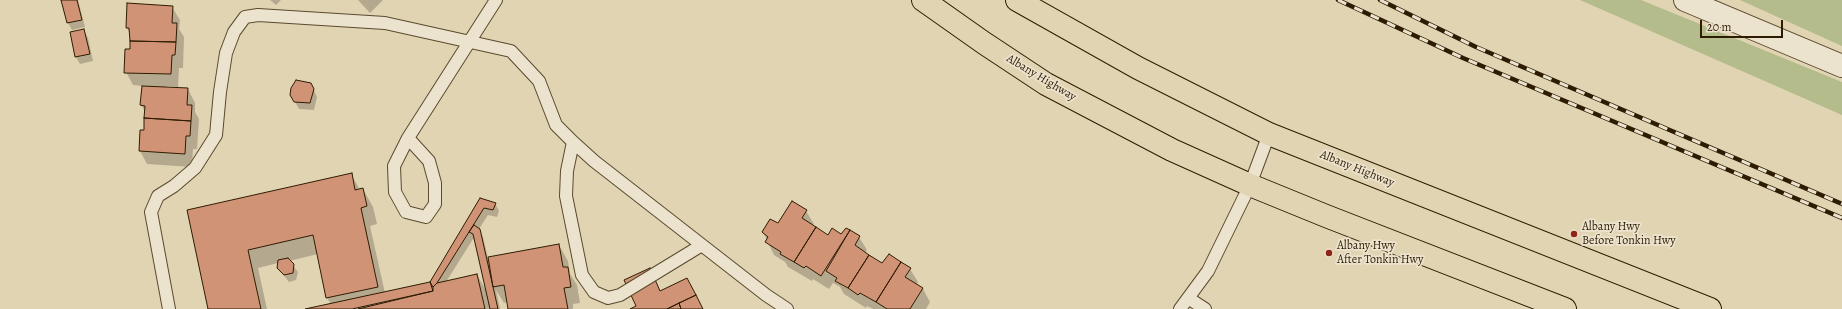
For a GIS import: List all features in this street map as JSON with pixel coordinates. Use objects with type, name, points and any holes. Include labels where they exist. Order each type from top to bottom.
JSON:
[{"type":"highway","name":"Albany Highway","points":[[923,0],[1046,84],[1172,150],[1250,185],[1565,309]]},
{"type":"highway","name":"Albany Highway","points":[[1018,0],[1138,68],[1269,134],[1710,309]]},
{"type":"street","points":[[1685,0],[1842,66]]},
{"type":"lane","points":[[408,138],[429,161],[435,182],[435,204],[426,217],[406,212],[395,192],[394,166],[408,138],[496,0]]},
{"type":"lane","points":[[169,309],[151,212],[158,196],[174,186],[195,168],[216,136],[220,92],[226,53],[234,32],[245,17],[258,15],[385,23],[511,51],[539,81],[556,125],[573,142],[594,161],[766,295],[787,309]]},
{"type":"lane","points":[[1180,309],[1208,271],[1250,185],[1269,134]]},
{"type":"lane","points":[[573,142],[566,196],[582,275],[594,292],[608,298],[620,295],[702,245]]},
{"type":"lane","points":[[1188,298],[1205,309]]},
{"type":"green space","points":[[1580,0],[1641,0],[1842,82],[1842,115]]},
{"type":"green space","points":[[1740,0],[1842,0],[1842,46]]},
{"type":"building","points":[[61,0],[77,0],[82,20],[67,23]]},
{"type":"building","points":[[127,3],[173,6],[172,23],[177,23],[176,42],[130,41],[129,28],[126,28]]},
{"type":"building","points":[[84,29],[90,54],[75,57],[70,32]]},
{"type":"building","points":[[130,41],[176,42],[175,55],[172,55],[171,74],[124,73],[125,49],[130,49]]},
{"type":"building","points":[[296,80],[311,83],[314,89],[310,103],[294,102],[290,95],[291,88]]},
{"type":"building","points":[[142,86],[188,88],[187,105],[192,105],[191,121],[144,118],[145,106],[140,105]]},
{"type":"building","points":[[144,118],[191,121],[190,136],[186,136],[185,154],[139,151],[140,130],[144,130]]},
{"type":"building","points":[[352,173],[355,190],[363,188],[367,206],[361,208],[378,287],[326,298],[313,235],[248,250],[261,309],[208,309],[187,210]]},
{"type":"building","points":[[480,198],[496,203],[493,210],[484,208],[433,287],[430,282]]},
{"type":"building","points":[[792,201],[807,210],[802,218],[816,227],[794,262],[780,254],[781,252],[765,242],[768,237],[762,232],[770,219],[778,223]]},
{"type":"building","points":[[474,225],[480,229],[498,309],[490,309],[473,234],[469,232]]},
{"type":"building","points":[[816,227],[828,235],[832,228],[841,234],[846,228],[850,230],[821,276],[806,266],[804,268],[794,262]]},
{"type":"building","points":[[850,230],[860,236],[855,245],[869,255],[848,288],[835,281],[837,278],[826,271]]},
{"type":"building","points":[[559,244],[563,267],[568,267],[571,287],[564,288],[568,309],[508,309],[504,285],[493,287],[488,257]]},
{"type":"building","points":[[889,254],[901,262],[876,302],[860,293],[858,295],[848,288],[869,255],[882,263]]},
{"type":"building","points":[[288,258],[294,264],[293,273],[284,275],[277,268],[278,260]]},
{"type":"building","points":[[901,262],[911,268],[905,277],[923,288],[910,309],[887,309],[876,302]]},
{"type":"building","points":[[650,268],[660,291],[687,278],[696,295],[667,309],[630,309],[636,306],[624,280]]},
{"type":"building","points":[[477,274],[485,309],[358,309],[433,291],[433,287],[437,283]]},
{"type":"building","points":[[430,282],[433,291],[352,309],[305,309]]},
{"type":"building","points":[[696,295],[703,309],[681,309],[679,303]]},
{"type":"building","points":[[679,303],[681,309],[667,309]]},
{"type":"railway","points":[[1338,0],[1463,58],[1842,218]]},
{"type":"railway","points":[[1380,0],[1476,47],[1842,204]]},
{"type":"place","name":"Albany Hwy Before Tonkin Hwy","points":[[1574,234]]},
{"type":"place","name":"Albany Hwy After Tonkin Hwy","points":[[1329,253]]}]
